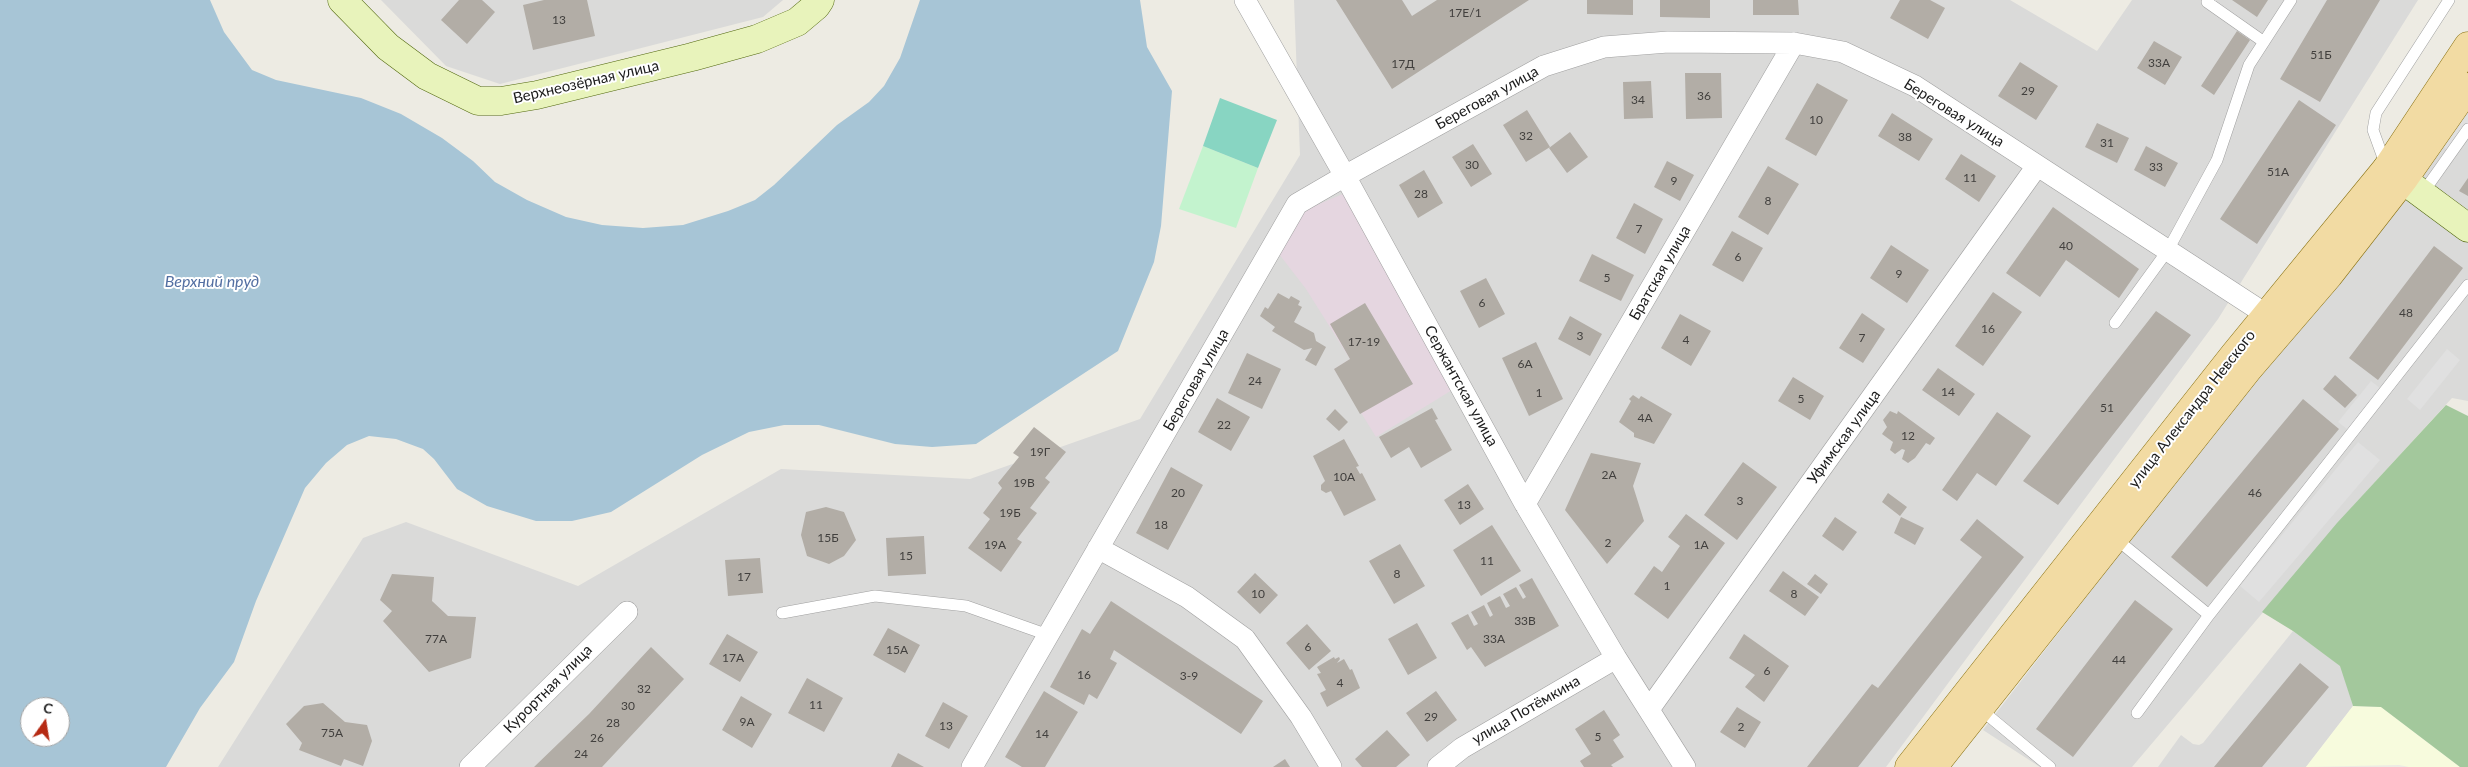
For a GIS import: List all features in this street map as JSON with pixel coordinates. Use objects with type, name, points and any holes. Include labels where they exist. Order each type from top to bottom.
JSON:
[{"type":"main road","name":"улица Александра Невского","points":[[1909,767],[2266,315],[2404,181],[2468,46]]},
{"type":"main road","name":"улица Александра Невского","points":[[1933,767],[2249,368],[2329,275],[2404,181],[2468,88]]},
{"type":"street","name":"Верхнеозёрная улица","points":[[342,0],[396,53],[427,76],[478,101],[501,101],[537,95],[692,58],[757,39],[797,22],[816,6],[820,0]]},
{"type":"street","name":"Сержантская улица","points":[[1245,0],[1345,176],[1525,504],[1616,658],[1650,708],[1685,767]]},
{"type":"street","name":"Береговая улица","points":[[972,767],[1297,204],[1544,66],[1604,47],[1668,42],[1794,43],[1843,52],[1915,86],[2266,315]]},
{"type":"street","name":"Братская улица","points":[[1525,504],[1794,43]]},
{"type":"street","name":"Уфимская улица","points":[[1650,708],[2037,166]]},
{"type":"street","points":[[2404,181],[2468,228]]},
{"type":"street","points":[[1098,548],[1187,597],[1245,639],[1301,717],[1331,767]]},
{"type":"street","name":"Курортная улица","points":[[470,767],[627,612]]},
{"type":"street","name":"улица Потёмкина","points":[[1438,767],[1462,748],[1616,658]]},
{"type":"lane","points":[[2208,0],[2207,2],[2264,42]]},
{"type":"lane","points":[[2115,323],[2168,250],[2217,160],[2250,65],[2291,0]]},
{"type":"lane","points":[[2449,0],[2376,113],[2373,130],[2378,149],[2404,181],[2468,129]]},
{"type":"lane","points":[[2136,713],[2209,615],[2468,285]]},
{"type":"lane","points":[[2115,538],[2209,615]]},
{"type":"lane","points":[[782,613],[875,596],[966,606],[1048,635]]},
{"type":"lane","points":[[1979,708],[2050,767]]},
{"type":"shaded area","points":[[381,0],[783,0],[763,17],[500,84],[446,66]]},
{"type":"shaded area","points":[[1294,0],[2010,0],[2097,51],[2132,0],[2418,0],[2218,319],[1886,767],[218,767],[363,538],[406,522],[578,586],[781,469],[970,479],[1140,419],[1300,155]]},
{"type":"shaded area","points":[[2468,105],[2468,401],[2452,398],[2354,505],[2132,767],[2040,767],[1983,730]]},
{"type":"shaded area","points":[[2468,105],[2468,129],[2451,153],[2441,145]]},
{"type":"shaded area","points":[[1345,193],[1452,390],[1376,437],[1334,369],[1350,359],[1306,289],[1279,254],[1303,211]]},
{"type":"shaded area","points":[[2447,349],[2460,360],[2420,410],[2407,399]]},
{"type":"shaded area","points":[[2371,381],[2385,392],[2352,433],[2338,422]]},
{"type":"shaded area","points":[[2358,442],[2380,460],[2259,602],[2240,586]]},
{"type":"shaded area","points":[[2293,631],[2341,666],[2353,706],[2306,767],[2158,767],[2181,735],[2193,744],[2199,745],[2203,743]]},
{"type":"shaded area","points":[[2353,706],[2381,707],[2460,767],[2409,767],[2399,765],[2306,767]]},
{"type":"green space","points":[[1220,98],[1277,120],[1258,168],[1203,146]]},
{"type":"green space","points":[[1203,146],[1258,168],[1236,228],[1179,209]]},
{"type":"green space","points":[[2446,405],[2468,416],[2468,767],[2460,767],[2381,707],[2353,706],[2340,666],[2293,631],[2262,612],[2337,523]]},
{"type":"water","name":"Верхний пруд","points":[[0,0],[210,0],[224,32],[252,70],[276,80],[361,98],[401,114],[442,138],[473,161],[495,182],[527,200],[566,217],[602,225],[643,228],[683,225],[728,211],[755,200],[774,185],[837,125],[869,102],[884,86],[900,58],[920,0],[1140,0],[1147,47],[1172,91],[1161,226],[1154,262],[1118,351],[976,444],[932,447],[895,444],[819,425],[784,425],[749,432],[702,455],[611,512],[572,521],[536,521],[487,506],[457,489],[434,459],[423,449],[396,439],[369,436],[347,445],[326,463],[305,488],[256,601],[234,662],[200,708],[166,767],[0,767]]},
{"type":"building","points":[[459,0],[482,0],[495,12],[467,44],[441,20]]},
{"type":"building","points":[[544,0],[587,0],[595,36],[533,50],[523,5]]},
{"type":"building","points":[[1336,0],[1402,0],[1412,16],[1437,0],[1529,0],[1392,89]]},
{"type":"building","points":[[1587,0],[1633,0],[1633,15],[1587,14]]},
{"type":"building","points":[[1660,0],[1710,0],[1710,18],[1660,17]]},
{"type":"building","points":[[1753,0],[1798,0],[1799,15],[1753,15]]},
{"type":"building","points":[[1900,0],[1930,0],[1945,8],[1928,39],[1890,18]]},
{"type":"building","points":[[2232,0],[2268,0],[2257,17]]},
{"type":"building","points":[[2327,0],[2380,0],[2320,102],[2280,79]]},
{"type":"building","points":[[2237,31],[2250,40],[2214,95],[2201,86]]},
{"type":"building","points":[[2154,41],[2182,57],[2165,85],[2137,68]]},
{"type":"building","points":[[2020,62],[2058,86],[2036,120],[1998,96]]},
{"type":"building","points":[[1685,73],[1721,73],[1722,118],[1686,119]]},
{"type":"building","points":[[1651,81],[1653,118],[1624,119],[1623,82]]},
{"type":"building","points":[[1817,83],[1848,100],[1816,156],[1785,139]]},
{"type":"building","points":[[2299,100],[2336,125],[2257,244],[2220,219]]},
{"type":"building","points":[[1527,110],[1550,147],[1526,162],[1503,125]]},
{"type":"building","points":[[1892,113],[1933,139],[1919,161],[1878,136]]},
{"type":"building","points":[[2097,123],[2129,138],[2117,163],[2085,147]]},
{"type":"building","points":[[1570,132],[1588,157],[1567,173],[1549,148]]},
{"type":"building","points":[[1473,144],[1492,174],[1471,187],[1452,157]]},
{"type":"building","points":[[2146,146],[2178,163],[2165,187],[2134,170]]},
{"type":"building","points":[[1961,154],[1996,176],[1979,202],[1945,179]]},
{"type":"building","points":[[1667,161],[1694,175],[1680,201],[1654,187]]},
{"type":"building","points":[[1768,166],[1799,184],[1768,235],[1738,217]]},
{"type":"building","points":[[1424,170],[1443,203],[1418,218],[1399,185]]},
{"type":"building","points":[[2468,178],[2468,196],[2459,191]]},
{"type":"building","points":[[1634,203],[1663,219],[1645,254],[1616,238]]},
{"type":"building","points":[[2053,207],[2139,269],[2119,298],[2066,260],[2040,297],[2006,273]]},
{"type":"building","points":[[1732,231],[1763,248],[1743,282],[1712,265]]},
{"type":"building","points":[[1891,245],[1929,270],[1907,303],[1870,278]]},
{"type":"building","points":[[2434,246],[2463,268],[2378,380],[2349,358]]},
{"type":"building","points":[[1592,254],[1634,275],[1621,301],[1579,281]]},
{"type":"building","points":[[1486,278],[1505,314],[1479,328],[1460,291]]},
{"type":"building","points":[[1993,292],[2022,312],[1983,366],[1955,346]]},
{"type":"building","points":[[1278,293],[1289,299],[1291,296],[1300,301],[1298,305],[1302,307],[1294,322],[1314,333],[1316,341],[1326,347],[1316,366],[1305,360],[1312,348],[1304,350],[1272,331],[1275,327],[1260,316],[1265,307],[1268,309]]},
{"type":"building","points":[[1365,303],[1413,384],[1360,414],[1334,369],[1350,359],[1330,324]]},
{"type":"building","points":[[2156,311],[2191,335],[2058,505],[2023,481]]},
{"type":"building","points":[[1862,313],[1885,329],[1863,363],[1839,348]]},
{"type":"building","points":[[1680,314],[1711,331],[1691,366],[1661,348]]},
{"type":"building","points":[[1570,316],[1602,334],[1590,356],[1558,339]]},
{"type":"building","points":[[1536,342],[1563,399],[1529,416],[1502,358]]},
{"type":"building","points":[[1247,353],[1281,369],[1262,409],[1228,393]]},
{"type":"building","points":[[1938,368],[1975,394],[1959,416],[1922,390]]},
{"type":"building","points":[[2335,375],[2357,395],[2345,408],[2323,389]]},
{"type":"building","points":[[1793,377],[1824,396],[1810,420],[1778,401]]},
{"type":"building","points":[[1633,395],[1639,399],[1641,396],[1672,414],[1654,444],[1634,437],[1634,433],[1619,422],[1631,401],[1629,399]]},
{"type":"building","points":[[1217,398],[1250,417],[1231,451],[1198,432]]},
{"type":"building","points":[[2303,399],[2339,429],[2207,587],[2171,557]]},
{"type":"building","points":[[1432,408],[1438,419],[1435,420],[1452,450],[1421,468],[1409,447],[1391,458],[1379,437]]},
{"type":"building","points":[[1335,409],[1348,422],[1339,431],[1326,419]]},
{"type":"building","points":[[1890,411],[1897,414],[1898,411],[1935,438],[1930,445],[1926,443],[1915,458],[1908,463],[1902,459],[1905,450],[1902,449],[1895,454],[1890,450],[1893,442],[1882,434],[1887,427],[1883,420]]},
{"type":"building","points":[[1997,412],[2031,436],[1996,486],[1977,473],[1957,501],[1942,490]]},
{"type":"building","points":[[1034,427],[1066,452],[1045,478],[1050,482],[1030,508],[1037,513],[1017,539],[1022,542],[1001,572],[968,548],[990,519],[983,513],[1002,488],[998,483],[1019,457],[1013,453]]},
{"type":"building","points":[[1344,439],[1359,466],[1356,467],[1360,474],[1362,473],[1376,500],[1344,516],[1331,491],[1326,493],[1321,490],[1321,485],[1325,481],[1313,456]]},
{"type":"building","points":[[1591,453],[1641,463],[1633,486],[1644,521],[1607,564],[1565,510]]},
{"type":"building","points":[[1743,462],[1777,487],[1737,540],[1704,515]]},
{"type":"building","points":[[1171,467],[1203,485],[1168,550],[1136,533]]},
{"type":"building","points":[[1468,484],[1484,509],[1460,525],[1444,500]]},
{"type":"building","points":[[1888,493],[1907,507],[1900,516],[1882,502]]},
{"type":"building","points":[[826,507],[844,512],[856,540],[844,556],[829,564],[807,556],[801,535],[806,512]]},
{"type":"building","points":[[1686,514],[1725,543],[1668,619],[1634,594],[1654,566],[1662,572],[1680,546],[1668,537]]},
{"type":"building","points":[[1835,517],[1857,532],[1843,551],[1822,536]]},
{"type":"building","points":[[1901,517],[1924,528],[1915,545],[1894,533]]},
{"type":"building","points":[[1977,519],[2024,557],[1858,767],[1807,767],[1872,684],[1878,688],[1982,557],[1960,540]]},
{"type":"building","points":[[1492,525],[1521,571],[1481,596],[1453,550]]},
{"type":"building","points":[[924,536],[926,574],[888,576],[886,538]]},
{"type":"building","points":[[1400,544],[1425,586],[1394,604],[1369,561]]},
{"type":"building","points":[[760,558],[763,593],[728,596],[725,560]]},
{"type":"building","points":[[1783,571],[1819,597],[1805,616],[1769,591]]},
{"type":"building","points":[[1255,573],[1278,595],[1260,614],[1237,592]]},
{"type":"building","points":[[392,574],[434,577],[432,601],[448,616],[476,617],[471,658],[429,672],[383,621],[392,611],[380,600]]},
{"type":"building","points":[[1815,574],[1828,584],[1821,594],[1807,584]]},
{"type":"building","points":[[1532,578],[1559,626],[1485,667],[1471,647],[1467,650],[1451,623],[1468,614],[1474,626],[1478,624],[1471,612],[1484,605],[1490,617],[1493,615],[1487,603],[1500,596],[1506,608],[1510,606],[1503,594],[1516,587],[1523,599],[1526,597],[1519,585]]},
{"type":"building","points":[[2135,600],[2173,629],[2073,757],[2036,729]]},
{"type":"building","points":[[1111,601],[1263,701],[1241,734],[1114,650],[1110,659],[1117,663],[1097,699],[1089,694],[1084,705],[1050,687],[1082,629],[1090,634]]},
{"type":"building","points":[[1417,623],[1437,658],[1408,675],[1388,639]]},
{"type":"building","points":[[1307,624],[1331,651],[1309,670],[1286,643]]},
{"type":"building","points":[[888,628],[920,645],[905,673],[873,655]]},
{"type":"building","points":[[727,634],[758,652],[740,682],[709,664]]},
{"type":"building","points":[[1744,634],[1789,666],[1764,702],[1745,687],[1755,675],[1729,658]]},
{"type":"building","points":[[651,647],[684,679],[602,767],[534,767],[589,714]]},
{"type":"building","points":[[1334,657],[1335,659],[1339,657],[1340,659],[1337,663],[1344,659],[1350,670],[1352,669],[1360,688],[1327,707],[1320,693],[1326,690],[1317,674],[1321,673],[1317,667]]},
{"type":"building","points":[[2300,663],[2329,687],[2262,767],[2214,767]]},
{"type":"building","points":[[807,678],[843,698],[824,732],[788,713]]},
{"type":"building","points":[[1044,691],[1078,712],[1045,767],[1022,767],[1005,757]]},
{"type":"building","points":[[1436,691],[1457,720],[1427,742],[1406,713]]},
{"type":"building","points":[[741,696],[772,714],[752,748],[722,730]]},
{"type":"building","points":[[943,702],[968,716],[949,749],[925,736]]},
{"type":"building","points":[[323,703],[345,722],[367,725],[372,741],[363,766],[344,759],[341,766],[299,750],[302,743],[286,724],[304,706]]},
{"type":"building","points":[[1737,707],[1761,722],[1745,748],[1720,732]]},
{"type":"building","points":[[1604,710],[1620,735],[1613,740],[1624,757],[1611,765],[1613,767],[1584,767],[1580,761],[1591,754],[1575,729]]},
{"type":"building","points":[[1387,730],[1410,755],[1396,767],[1362,767],[1355,759]]},
{"type":"building","points":[[898,753],[924,767],[891,767]]},
{"type":"building","points":[[1285,759],[1290,767],[1273,767]]}]
